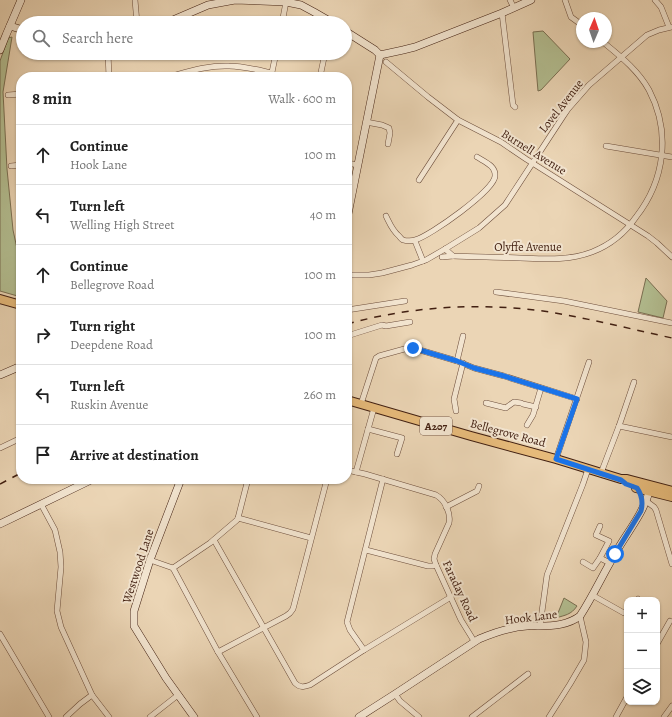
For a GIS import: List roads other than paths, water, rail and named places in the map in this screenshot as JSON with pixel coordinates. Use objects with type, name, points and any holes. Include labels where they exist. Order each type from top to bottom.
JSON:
[{"type":"main road","points":[[0,299],[16,304]]},
{"type":"main road","name":"Bellegrove Road","points":[[352,401],[556,459],[621,480],[627,480],[638,486]]},
{"type":"main road","name":"A207","points":[[638,486],[672,491]]},
{"type":"main road","name":"A207","points":[[638,486],[649,492],[672,497]]},
{"type":"street","points":[[0,50],[21,0]]},
{"type":"street","points":[[135,0],[136,16]]},
{"type":"street","points":[[182,16],[208,5],[235,0],[300,3],[320,16]]},
{"type":"street","points":[[510,0],[514,8]]},
{"type":"street","points":[[380,55],[415,47],[531,0]]},
{"type":"street","points":[[565,0],[571,17],[576,21]]},
{"type":"street","points":[[655,0],[661,7],[671,27]]},
{"type":"street","points":[[283,16],[286,2]]},
{"type":"street","points":[[502,13],[513,105],[515,107]]},
{"type":"street","points":[[10,26],[16,28]]},
{"type":"street","name":"Lovel Avenue","points":[[352,275],[382,273],[412,265],[445,249],[479,228],[505,205],[568,109],[589,85],[647,35],[671,27]]},
{"type":"street","points":[[352,35],[376,50],[380,55]]},
{"type":"street","name":"Olyffe Avenue","points":[[453,256],[555,259],[575,257],[592,252],[616,239],[630,225],[649,198],[659,172],[662,155],[661,123],[658,111],[648,88],[634,69],[611,48]]},
{"type":"street","points":[[352,194],[380,55]]},
{"type":"street","points":[[108,60],[109,72]]},
{"type":"street","points":[[272,72],[274,60]]},
{"type":"street","points":[[321,72],[324,60]]},
{"type":"street","name":"Burnell Avenue","points":[[386,62],[458,120],[501,142],[657,243],[672,257]]},
{"type":"street","points":[[187,72],[214,66],[229,66],[244,67],[261,72]]},
{"type":"street","points":[[8,95],[16,94]]},
{"type":"street","points":[[419,180],[458,120]]},
{"type":"street","points":[[366,122],[389,128],[390,133],[388,144]]},
{"type":"street","points":[[606,146],[672,157]]},
{"type":"street","points":[[386,216],[393,231],[403,240],[415,241],[437,229],[478,198],[495,179],[494,170],[488,163],[477,157]]},
{"type":"street","points":[[352,164],[358,165]]},
{"type":"street","points":[[11,166],[16,166]]},
{"type":"street","points":[[415,241],[424,260]]},
{"type":"street","points":[[445,249],[453,256]]},
{"type":"street","name":"Lovel Avenue","points":[[424,260],[453,256]]},
{"type":"street","points":[[496,292],[564,301],[672,323]]},
{"type":"street","points":[[352,309],[405,301]]},
{"type":"street","points":[[352,335],[382,326],[410,322]]},
{"type":"street","points":[[456,411],[454,399],[463,336]]},
{"type":"street","points":[[361,404],[375,360],[379,356],[408,348],[413,348],[460,362],[474,368],[577,399]]},
{"type":"street","points":[[556,459],[589,362]]},
{"type":"street","points":[[0,375],[16,370]]},
{"type":"street","points":[[601,473],[634,382]]},
{"type":"street","points":[[527,425],[534,415],[541,388]]},
{"type":"street","points":[[486,403],[506,408],[514,402],[536,407]]},
{"type":"street","points":[[356,472],[374,408]]},
{"type":"street","points":[[619,426],[672,437]]},
{"type":"street","points":[[368,429],[402,438],[397,454]]},
{"type":"street","points":[[0,448],[16,440]]},
{"type":"street","points":[[540,626],[547,576],[588,469]]},
{"type":"street","points":[[352,471],[436,495],[442,500],[446,507],[477,491],[479,486]]},
{"type":"street","points":[[364,650],[350,630],[347,622],[383,479]]},
{"type":"street","points":[[0,524],[83,484]]},
{"type":"street","name":"Westwood Lane","points":[[179,484],[150,560],[134,611],[134,626],[178,695],[194,717]]},
{"type":"street","points":[[173,568],[214,540],[235,522],[238,518],[247,484]]},
{"type":"street","points":[[218,652],[290,613],[325,484]]},
{"type":"street","points":[[638,486],[642,497],[642,508]]},
{"type":"street","points":[[549,717],[584,660],[586,636],[580,616],[646,501],[649,492]]},
{"type":"street","points":[[646,501],[656,510],[672,564]]},
{"type":"street","points":[[41,504],[55,530],[60,552],[61,567],[58,611],[61,627],[92,695],[109,717]]},
{"type":"street","name":"Faraday Road","points":[[446,507],[450,518],[449,523],[434,558],[466,629],[474,641]]},
{"type":"street","points":[[238,518],[311,538]]},
{"type":"street","points":[[583,562],[594,568],[608,542],[596,535],[600,526]]},
{"type":"street","points":[[214,540],[295,683],[302,687],[310,685],[451,597]]},
{"type":"street","points":[[366,550],[428,566],[436,565]]},
{"type":"street","points":[[600,558],[610,563]]},
{"type":"street","points":[[150,560],[173,568],[218,652],[257,717]]},
{"type":"street","points":[[592,595],[624,612]]},
{"type":"street","name":"Hook Lane","points":[[359,717],[474,641],[487,635],[527,626],[555,626],[576,620],[580,616]]},
{"type":"street","points":[[660,639],[670,621]]},
{"type":"street","points":[[0,634],[49,717]]},
{"type":"street","points":[[472,717],[528,674]]},
{"type":"street","points":[[395,694],[400,701],[418,717]]},
{"type":"street","points":[[66,717],[92,695]]},
{"type":"street","points":[[150,717],[178,695]]},
{"type":"street","points":[[616,717],[624,702]]},
{"type":"street","points":[[664,717],[672,706]]},
{"type":"railway","points":[[352,323],[397,313],[422,310],[499,307],[550,312],[672,338]]},
{"type":"railway","points":[[0,484],[16,476]]}]
